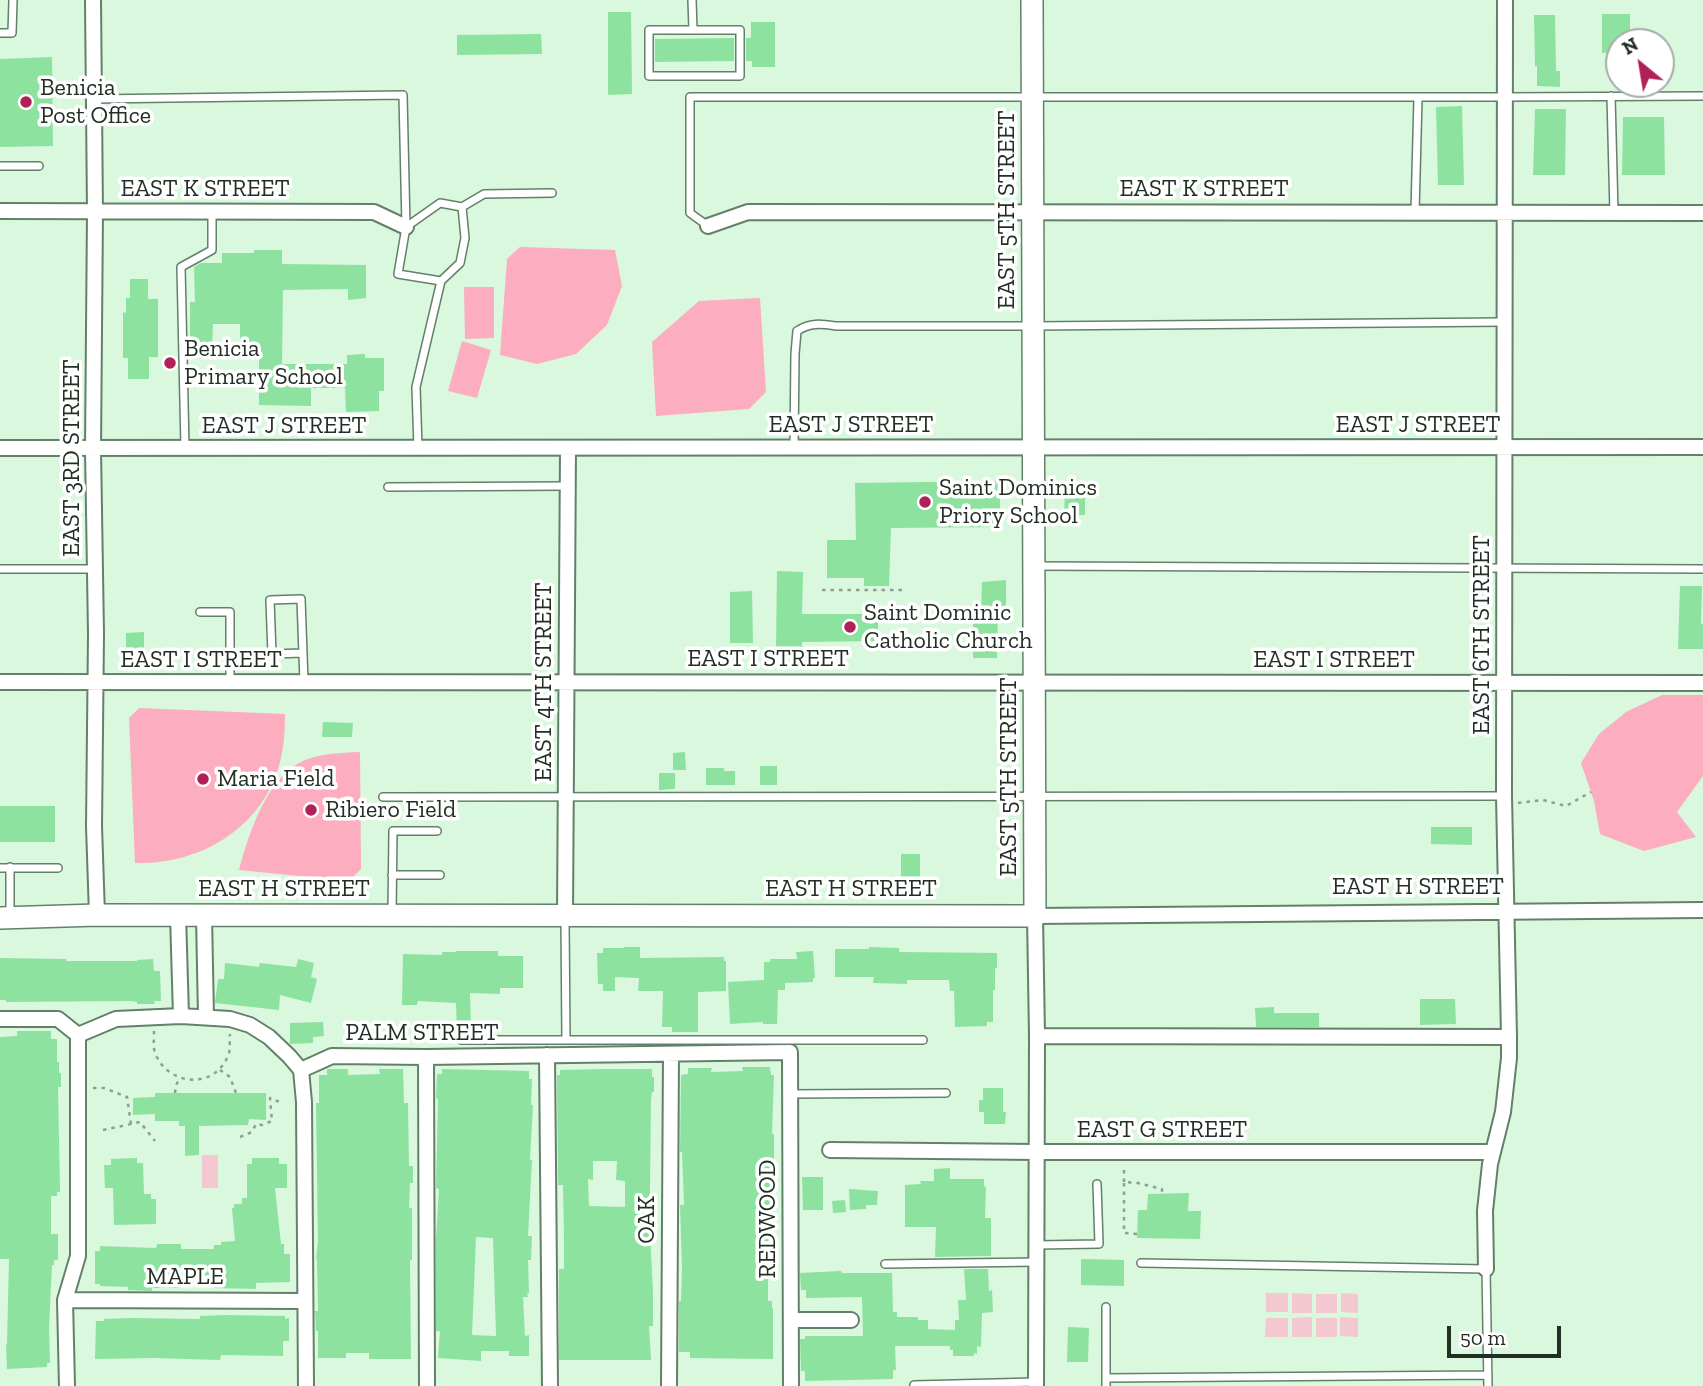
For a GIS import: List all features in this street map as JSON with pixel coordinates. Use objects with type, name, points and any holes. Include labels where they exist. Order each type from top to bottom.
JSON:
[{"type":"street","name":"EAST 3RD STREET","points":[[93,0],[96,915]]},
{"type":"street","name":"EAST 5TH STREET","points":[[1032,0],[1036,1384]]},
{"type":"street","name":"EAST 6TH STREET","points":[[1486,1269],[1485,1211],[1490,1164],[1503,1112],[1509,1058],[1504,801],[1505,0]]},
{"type":"street","name":"EAST K STREET","points":[[0,211],[373,212],[406,227]]},
{"type":"street","name":"EAST K STREET","points":[[708,226],[748,212],[1703,213]]},
{"type":"street","name":"EAST J STREET","points":[[0,448],[1703,447]]},
{"type":"street","name":"EAST 4TH STREET","points":[[565,915],[568,448]]},
{"type":"street","name":"EAST I STREET","points":[[0,682],[1703,683]]},
{"type":"street","name":"EAST H STREET","points":[[5,918],[96,915],[1035,916],[1703,910]]},
{"type":"street","points":[[178,915],[181,1016]]},
{"type":"street","points":[[204,916],[206,1017]]},
{"type":"street","points":[[78,1035],[116,1019],[181,1016],[230,1019],[250,1025],[269,1037],[301,1070],[304,1102],[306,1386]]},
{"type":"street","points":[[0,1019],[58,1019],[78,1035]]},
{"type":"street","points":[[67,1386],[65,1300],[78,1256],[78,1035]]},
{"type":"street","points":[[1037,1036],[1509,1037]]},
{"type":"street","name":"PALM STREET","points":[[301,1070],[332,1056],[790,1052]]},
{"type":"street","name":"REDWOOD","points":[[790,1052],[791,1386]]},
{"type":"street","name":"OAK","points":[[669,1386],[671,1054]]},
{"type":"street","points":[[547,1055],[550,1386]]},
{"type":"street","points":[[426,1057],[427,1386]]},
{"type":"street","name":"EAST G STREET","points":[[830,1150],[1037,1153],[1493,1152]]},
{"type":"street","name":"MAPLE","points":[[65,1300],[305,1301]]},
{"type":"street","points":[[791,1320],[851,1320]]},
{"type":"lane","points":[[0,33],[12,33],[13,0]]},
{"type":"lane","points":[[692,0],[693,30]]},
{"type":"lane","points":[[649,30],[693,30],[740,30],[740,76],[649,76],[649,30]]},
{"type":"lane","points":[[94,99],[403,95],[406,227],[398,274],[441,281]]},
{"type":"lane","points":[[708,226],[690,213],[690,97],[1605,96]]},
{"type":"lane","points":[[1675,96],[1703,96]]},
{"type":"lane","points":[[1415,212],[1418,97]]},
{"type":"lane","points":[[1611,98],[1614,213]]},
{"type":"lane","points":[[0,166],[39,166]]},
{"type":"lane","points":[[406,227],[440,203],[462,207],[484,194],[552,193]]},
{"type":"lane","points":[[418,448],[416,387],[441,281],[460,263],[465,238],[462,207]]},
{"type":"lane","points":[[185,448],[181,267],[212,250],[212,212]]},
{"type":"lane","points":[[794,448],[797,331],[817,323],[836,326],[1034,326],[1504,322]]},
{"type":"lane","points":[[388,487],[568,486]]},
{"type":"lane","points":[[1035,566],[1703,569]]},
{"type":"lane","points":[[0,569],[96,569]]},
{"type":"lane","points":[[303,653],[272,654],[270,600],[301,598],[303,653],[304,682]]},
{"type":"lane","points":[[200,612],[230,612],[230,682]]},
{"type":"lane","points":[[383,797],[1035,797],[1504,801]]},
{"type":"lane","points":[[392,915],[393,831],[437,831]]},
{"type":"lane","points":[[0,867],[58,868]]},
{"type":"lane","points":[[5,918],[10,867]]},
{"type":"lane","points":[[393,875],[440,874]]},
{"type":"lane","points":[[565,915],[566,1040]]},
{"type":"lane","points":[[461,1040],[923,1040]]},
{"type":"lane","points":[[790,1094],[946,1093]]},
{"type":"lane","points":[[1037,1245],[1099,1244],[1097,1184]]},
{"type":"lane","points":[[885,1264],[1037,1262]]},
{"type":"lane","points":[[1141,1263],[1486,1269],[1488,1386]]},
{"type":"lane","points":[[1106,1307],[1106,1382],[1488,1375]]},
{"type":"lane","points":[[914,1385],[1036,1384]]},
{"type":"path","points":[[822,590],[904,590]]},
{"type":"path","points":[[1504,801],[1543,800],[1566,806],[1591,792]]},
{"type":"path","points":[[154,1027],[154,1052],[164,1069],[183,1080],[202,1080],[220,1070],[229,1054],[230,1029]]},
{"type":"path","points":[[220,1070],[230,1077],[236,1093]]},
{"type":"path","points":[[175,1093],[180,1078]]},
{"type":"path","points":[[87,1088],[103,1088],[127,1097],[131,1124]]},
{"type":"path","points":[[240,1137],[252,1132],[256,1124],[272,1121],[270,1098],[282,1103]]},
{"type":"path","points":[[103,1130],[140,1122],[155,1141]]},
{"type":"path","points":[[1138,1234],[1124,1233],[1124,1182],[1162,1189],[1162,1194]]},
{"type":"shaded area","points":[[520,247],[615,250],[622,286],[607,325],[576,354],[537,364],[500,355],[507,259]]},
{"type":"shaded area","points":[[464,287],[494,287],[494,338],[465,339]]},
{"type":"shaded area","points":[[760,298],[766,392],[749,409],[656,416],[652,342],[699,301]]},
{"type":"shaded area","points":[[462,341],[491,350],[477,398],[448,391]]},
{"type":"shaded area","points":[[1662,695],[1703,695],[1703,776],[1677,812],[1696,837],[1644,851],[1600,834],[1594,801],[1581,763],[1599,734],[1626,712]]},
{"type":"shaded area","name":"Maria Field","points":[[139,708],[285,714],[280,762],[272,785],[259,806],[226,838],[183,857],[135,863],[129,718]]},
{"type":"shaded area","name":"Ribiero Field","points":[[360,752],[361,869],[349,881],[239,870],[254,823],[280,779],[305,760]]},
{"type":"shaded area","points":[[202,1155],[218,1155],[218,1188],[202,1188]]},
{"type":"shaded area","points":[[1266,1293],[1288,1293],[1288,1312],[1266,1312]]},
{"type":"shaded area","points":[[1292,1293],[1312,1294],[1312,1313],[1292,1313]]},
{"type":"shaded area","points":[[1341,1293],[1358,1294],[1358,1313],[1341,1312]]},
{"type":"shaded area","points":[[1316,1294],[1337,1294],[1337,1313],[1316,1313]]},
{"type":"shaded area","points":[[1312,1317],[1312,1337],[1292,1337],[1292,1318]]},
{"type":"shaded area","points":[[1340,1317],[1358,1318],[1358,1337],[1340,1336]]},
{"type":"shaded area","points":[[1266,1318],[1288,1318],[1288,1337],[1265,1337]]},
{"type":"shaded area","points":[[1316,1318],[1337,1318],[1337,1337],[1316,1337]]},
{"type":"building","points":[[608,12],[631,12],[632,94],[608,95]]},
{"type":"building","points":[[1602,14],[1630,14],[1630,28],[1605,28],[1605,53],[1602,53]]},
{"type":"building","points":[[1534,15],[1555,15],[1556,71],[1560,71],[1560,87],[1537,86]]},
{"type":"building","points":[[751,22],[775,22],[775,67],[752,67],[752,61],[746,61],[746,38],[751,38]]},
{"type":"building","points":[[541,34],[542,54],[457,55],[457,35]]},
{"type":"building","points":[[734,38],[734,61],[655,62],[655,39]]},
{"type":"building","name":"Benicia Post Office","points":[[52,57],[53,146],[0,147],[0,59]]},
{"type":"building","points":[[1462,106],[1464,185],[1438,185],[1436,107]]},
{"type":"building","points":[[1535,109],[1566,109],[1565,175],[1533,175]]},
{"type":"building","points":[[1623,117],[1664,117],[1665,175],[1622,175]]},
{"type":"building","points":[[254,250],[282,250],[282,264],[366,265],[366,298],[348,300],[348,289],[283,290],[282,364],[347,364],[347,355],[365,354],[365,358],[384,358],[384,391],[379,391],[379,411],[346,412],[345,388],[311,388],[311,406],[259,405],[259,343],[240,344],[240,324],[213,324],[212,350],[190,350],[190,302],[195,302],[194,267],[201,263],[222,263],[222,253],[254,253]]},
{"type":"building","points":[[130,279],[148,279],[148,299],[158,299],[158,357],[149,357],[149,379],[128,379],[128,358],[123,358],[123,312],[126,313],[126,298],[130,298]]},
{"type":"building","points":[[1000,481],[1000,527],[891,528],[889,586],[864,586],[864,578],[827,578],[827,540],[856,540],[855,483]]},
{"type":"building","points":[[1085,485],[1085,515],[1064,515],[1065,487]]},
{"type":"building","points":[[777,571],[803,572],[802,614],[878,614],[878,641],[802,642],[802,649],[776,649]]},
{"type":"building","points":[[1006,580],[1006,610],[998,610],[997,658],[973,658],[973,614],[981,614],[982,582]]},
{"type":"building","points":[[1680,586],[1702,586],[1703,649],[1678,649]]},
{"type":"building","points":[[752,591],[753,643],[730,643],[730,592]]},
{"type":"building","points":[[144,632],[144,657],[126,657],[126,633]]},
{"type":"building","points":[[323,722],[353,723],[352,737],[322,737]]},
{"type":"building","points":[[685,752],[686,770],[673,770],[673,753]]},
{"type":"building","points":[[760,766],[777,766],[777,785],[760,785]]},
{"type":"building","points":[[706,768],[735,771],[735,785],[706,785]]},
{"type":"building","points":[[659,773],[675,773],[675,789],[659,790]]},
{"type":"building","points":[[0,806],[55,806],[55,842],[0,842]]},
{"type":"building","points":[[1431,827],[1472,827],[1472,845],[1431,844]]},
{"type":"building","points":[[901,854],[920,854],[920,877],[901,877]]},
{"type":"building","points":[[640,947],[640,958],[724,957],[726,991],[698,992],[698,1032],[672,1032],[672,1027],[662,1027],[663,991],[638,991],[639,978],[615,977],[615,991],[603,991],[603,984],[598,984],[597,953],[603,953],[603,948]]},
{"type":"building","points":[[899,948],[899,952],[997,953],[993,1022],[987,1022],[987,1026],[955,1027],[954,991],[950,991],[949,980],[907,980],[907,984],[873,983],[874,977],[835,977],[835,949]]},
{"type":"building","points":[[498,951],[498,956],[523,956],[523,988],[500,988],[500,994],[470,993],[471,1031],[457,1032],[456,1003],[418,1001],[417,1005],[402,1005],[403,954],[442,955],[442,952]]},
{"type":"building","points":[[813,951],[813,982],[785,983],[785,990],[778,990],[777,1024],[730,1024],[728,982],[764,980],[764,962],[770,962],[770,959],[797,959],[796,952]]},
{"type":"building","points":[[0,958],[66,961],[153,959],[154,971],[160,971],[161,1001],[154,1001],[155,1004],[137,1004],[131,1001],[6,1002],[0,1000]]},
{"type":"building","points":[[298,959],[314,963],[311,977],[317,979],[311,1003],[280,995],[279,1010],[215,1003],[218,979],[224,979],[225,963],[296,967]]},
{"type":"building","points":[[1420,999],[1455,999],[1456,1024],[1420,1025]]},
{"type":"building","points":[[1274,1007],[1274,1013],[1319,1013],[1319,1027],[1256,1027],[1255,1008]]},
{"type":"building","points":[[323,1022],[324,1036],[313,1037],[313,1043],[290,1044],[290,1023]]},
{"type":"building","points":[[17,1031],[51,1031],[51,1039],[57,1039],[57,1062],[61,1073],[61,1087],[58,1087],[60,1192],[57,1192],[57,1196],[51,1196],[51,1234],[58,1234],[58,1260],[54,1260],[52,1265],[50,1363],[47,1363],[47,1367],[7,1369],[9,1259],[0,1259],[0,1037],[17,1036]]},
{"type":"building","points":[[742,1067],[770,1067],[771,1075],[774,1075],[772,1134],[775,1208],[774,1229],[768,1229],[768,1301],[772,1301],[773,1308],[773,1359],[690,1358],[690,1352],[679,1352],[682,1268],[680,1205],[684,1205],[680,1152],[681,1075],[688,1074],[688,1068],[712,1068],[711,1072],[743,1071]]},
{"type":"building","points":[[327,1069],[348,1069],[348,1075],[380,1074],[379,1069],[403,1069],[404,1103],[408,1103],[409,1166],[413,1166],[409,1208],[412,1208],[411,1359],[369,1359],[369,1353],[346,1353],[346,1358],[318,1358],[315,1311],[318,1311],[316,1103],[319,1103],[319,1075],[327,1075]]},
{"type":"building","points":[[442,1069],[529,1071],[529,1079],[532,1079],[528,1236],[532,1236],[531,1260],[528,1260],[529,1293],[528,1297],[523,1297],[525,1336],[529,1335],[529,1356],[509,1356],[509,1351],[481,1351],[481,1361],[438,1358],[440,1331],[436,1331],[436,1239],[439,1189],[436,1188],[436,1098],[437,1074],[442,1074]],"holes":[[[476,1237],[493,1238],[496,1336],[472,1335]]]},
{"type":"building","points":[[652,1069],[654,1092],[651,1099],[650,1233],[653,1326],[649,1326],[651,1360],[559,1360],[559,1269],[564,1269],[563,1185],[558,1185],[557,1075],[560,1075],[560,1070]],"holes":[[[593,1161],[617,1161],[616,1180],[625,1181],[625,1207],[589,1206],[588,1179],[593,1180]]]},
{"type":"building","points":[[983,1088],[1003,1088],[1005,1124],[984,1124],[984,1112],[979,1112]]},
{"type":"building","points":[[155,1093],[266,1093],[266,1120],[249,1119],[248,1125],[199,1126],[199,1155],[185,1156],[185,1126],[179,1126],[179,1121],[155,1121],[155,1114],[133,1115],[133,1098],[155,1097]]},
{"type":"building","points":[[137,1158],[137,1163],[143,1163],[144,1194],[151,1194],[151,1199],[156,1199],[156,1224],[114,1225],[113,1188],[105,1188],[104,1165],[111,1165],[111,1159]]},
{"type":"building","points":[[252,1158],[279,1158],[279,1164],[287,1164],[287,1188],[275,1188],[281,1244],[284,1244],[284,1254],[290,1254],[290,1282],[256,1283],[256,1289],[214,1288],[214,1283],[180,1283],[180,1288],[152,1288],[152,1291],[95,1284],[95,1251],[100,1251],[100,1246],[156,1248],[157,1244],[181,1244],[181,1249],[214,1249],[214,1245],[221,1245],[221,1242],[235,1241],[232,1208],[234,1204],[242,1204],[242,1198],[247,1198],[247,1164],[252,1164]]},
{"type":"building","points":[[950,1168],[950,1179],[984,1179],[985,1218],[991,1218],[991,1256],[935,1257],[936,1227],[905,1227],[905,1185],[934,1181],[934,1169]]},
{"type":"building","points":[[802,1177],[823,1177],[823,1210],[803,1210]]},
{"type":"building","points":[[849,1189],[878,1191],[877,1205],[850,1210]]},
{"type":"building","points":[[1189,1193],[1188,1211],[1201,1211],[1200,1239],[1137,1238],[1138,1210],[1147,1210],[1148,1194]]},
{"type":"building","points":[[845,1200],[846,1212],[833,1213],[832,1201]]},
{"type":"building","points":[[1081,1259],[1124,1260],[1124,1286],[1081,1285]]},
{"type":"building","points":[[964,1269],[988,1269],[989,1291],[992,1290],[993,1312],[982,1313],[981,1347],[977,1346],[977,1354],[953,1356],[950,1346],[895,1346],[896,1370],[893,1370],[893,1379],[805,1381],[805,1371],[801,1371],[800,1339],[805,1339],[805,1336],[863,1336],[862,1297],[806,1298],[806,1290],[801,1290],[800,1273],[892,1273],[893,1312],[897,1312],[897,1317],[928,1320],[928,1329],[955,1330],[955,1320],[959,1320],[958,1300],[966,1300]]},
{"type":"building","points":[[200,1316],[289,1318],[289,1341],[283,1341],[283,1356],[221,1355],[220,1360],[95,1359],[96,1321],[131,1318],[200,1319]]},
{"type":"building","points":[[1068,1327],[1089,1328],[1088,1362],[1067,1362]]},
{"type":"place","name":"Benicia Post Office","points":[[26,102]]},
{"type":"place","name":"Benicia Primary School","points":[[170,363]]},
{"type":"place","name":"Saint Dominics Priory School","points":[[925,502]]},
{"type":"place","name":"Saint Dominic Catholic Church","points":[[850,627]]},
{"type":"place","name":"Maria Field","points":[[203,779]]},
{"type":"place","name":"Ribiero Field","points":[[311,810]]}]
